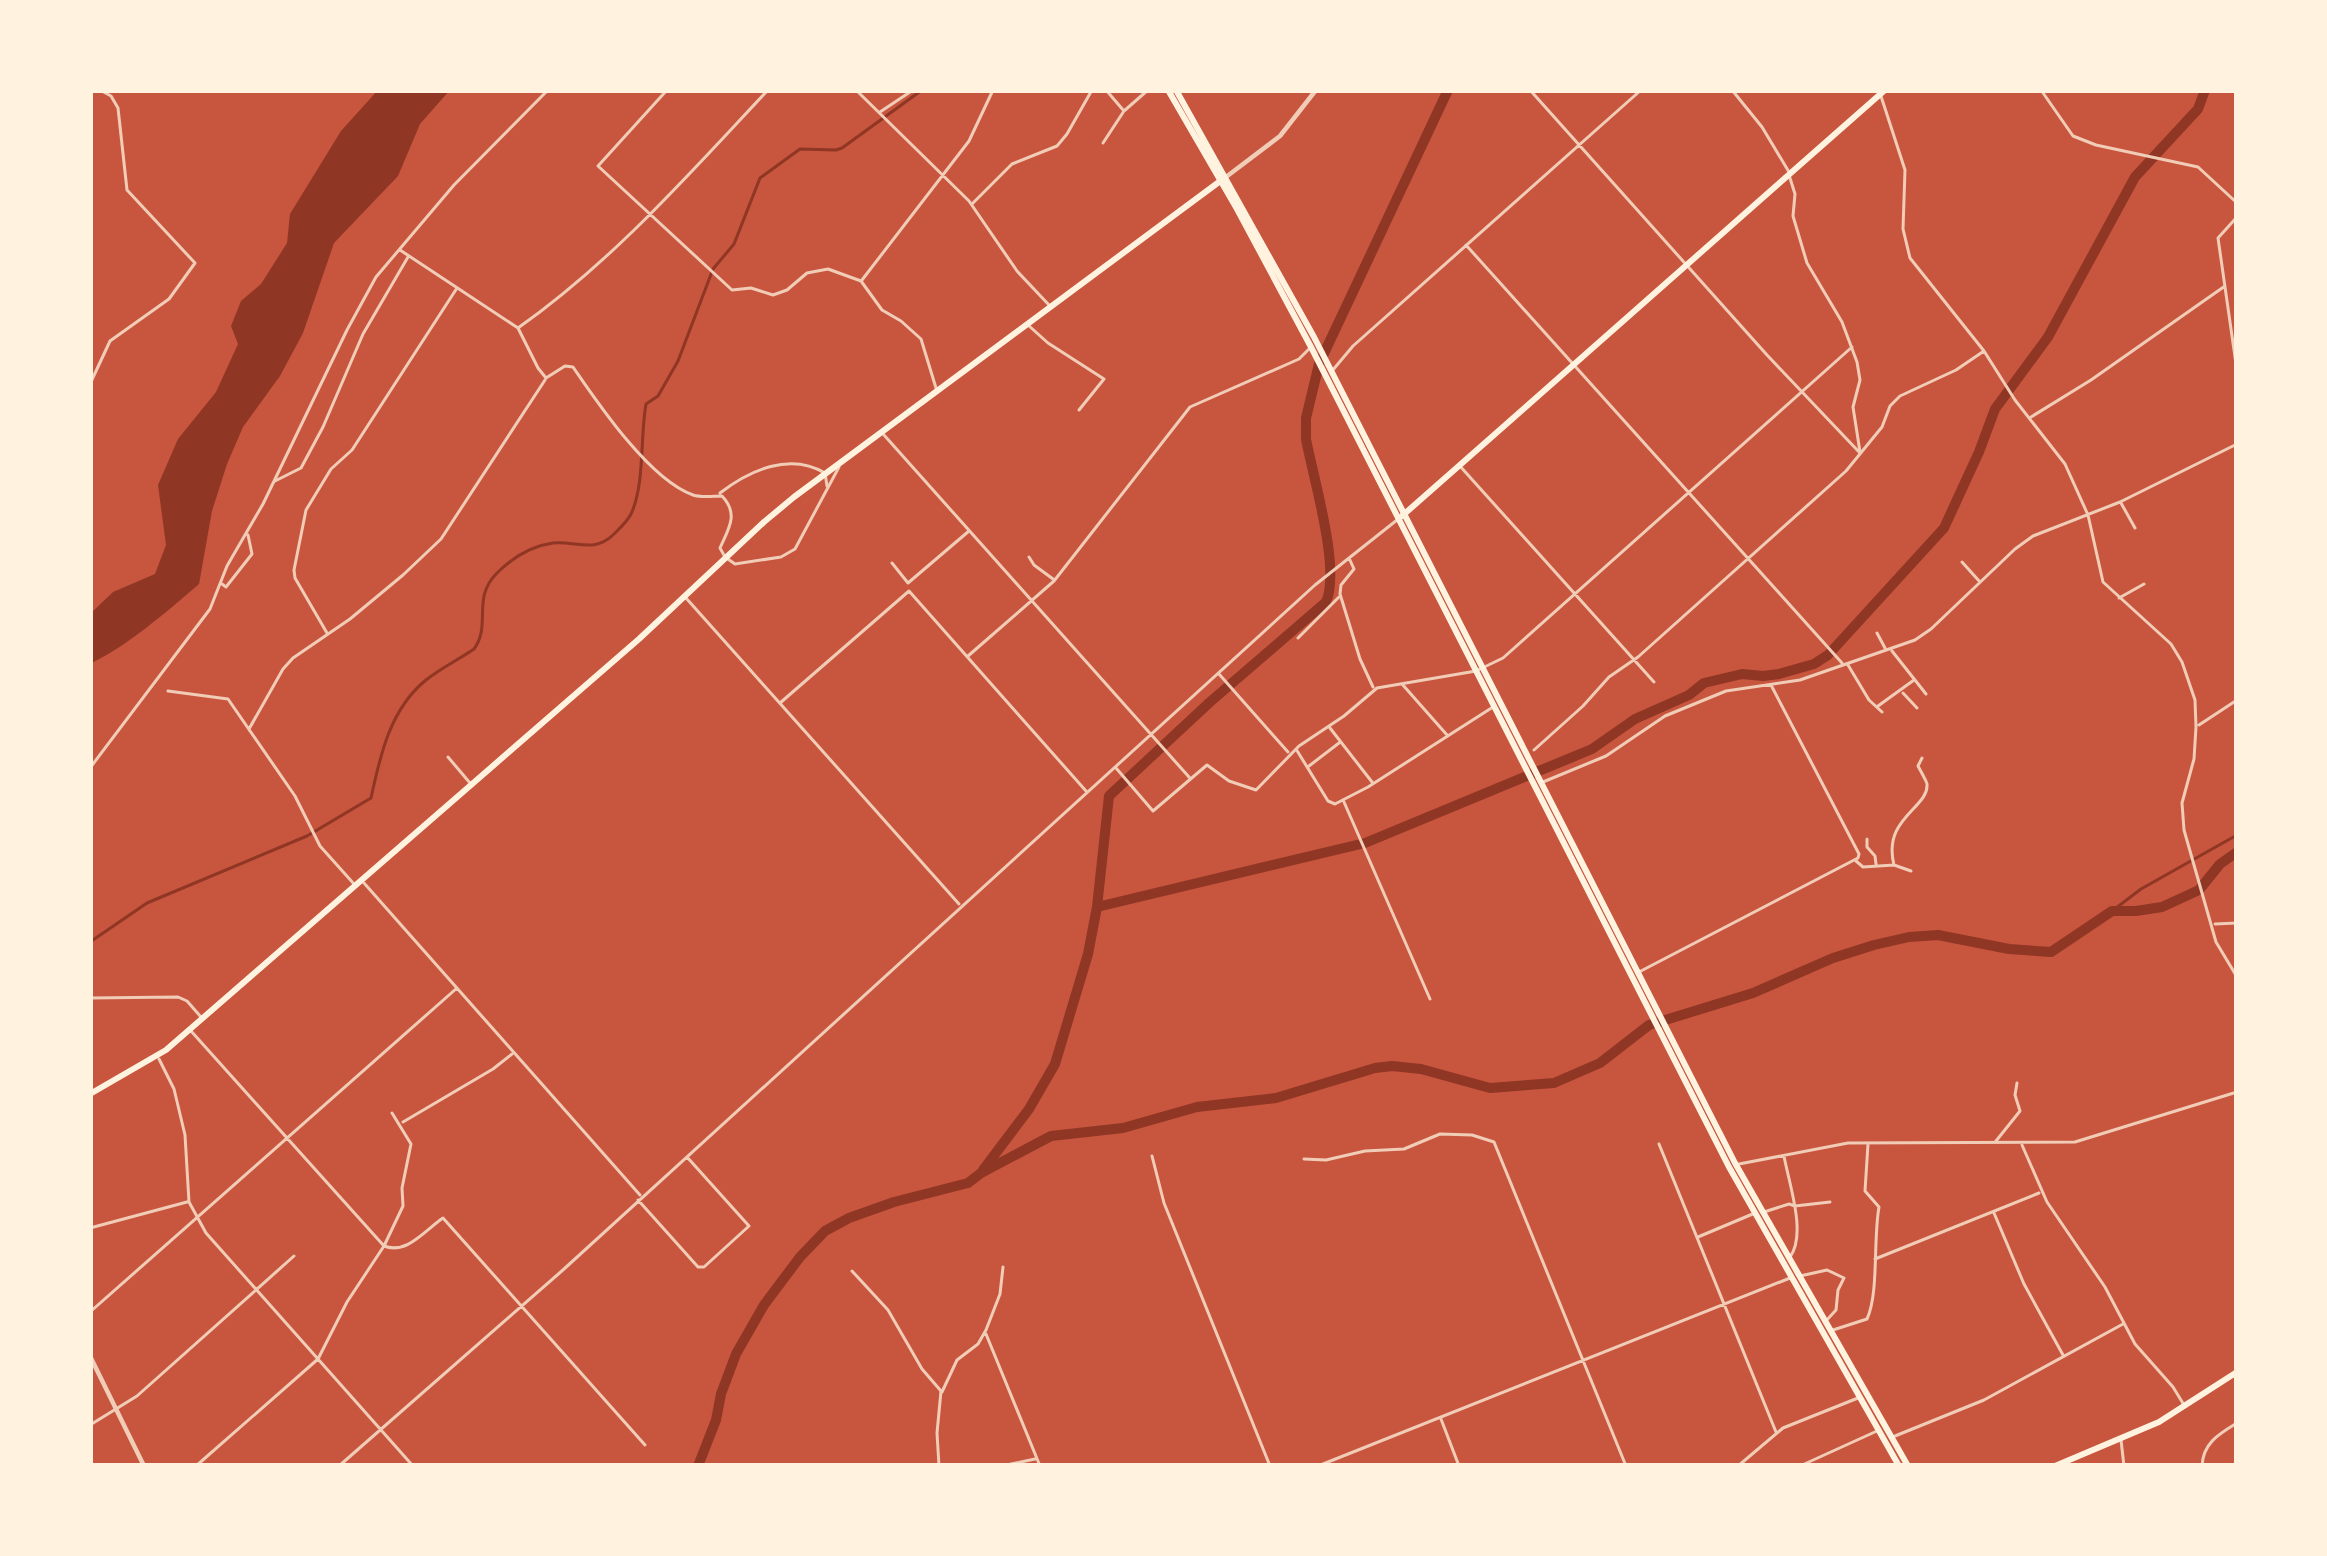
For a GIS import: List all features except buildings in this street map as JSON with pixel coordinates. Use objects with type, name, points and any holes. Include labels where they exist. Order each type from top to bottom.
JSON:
[{"type":"main road","points":[[1172,90],[1315,346],[1528,755],[1732,1166],[1899,1466]]},
{"type":"main road","points":[[1401,518],[1882,92]]},
{"type":"main road","points":[[90,1094],[157,1056],[190,1029],[764,522],[1223,179]]},
{"type":"main road","points":[[1480,669],[1495,706],[1528,755]]},
{"type":"main road","points":[[1538,783],[1638,972],[1650,1004]]},
{"type":"main road","points":[[1759,1213],[1908,1466]]},
{"type":"main road","points":[[2055,1466],[2158,1422],[2237,1372]]},
{"type":"street","points":[[90,384],[110,341],[169,299],[194,263],[127,190],[120,116],[111,96],[100,90]]},
{"type":"street","points":[[90,768],[207,614],[376,278],[454,184],[548,90]]},
{"type":"street","points":[[667,90],[598,164],[732,290],[757,289],[773,295],[807,273],[829,269],[861,281],[882,310],[921,339],[937,391]]},
{"type":"street","points":[[518,328],[650,216],[768,90]]},
{"type":"street","points":[[856,90],[971,203],[1020,275],[1051,306]]},
{"type":"street","points":[[879,113],[913,90]]},
{"type":"street","points":[[861,281],[974,132],[993,90]]},
{"type":"street","points":[[971,203],[1012,164],[1060,143],[1092,90]]},
{"type":"street","points":[[1106,90],[1124,110]]},
{"type":"street","points":[[1103,143],[1124,110],[1148,90]]},
{"type":"street","points":[[1223,179],[1280,136],[1316,90]]},
{"type":"street","points":[[1530,90],[1860,454]]},
{"type":"street","points":[[1328,372],[1640,90]]},
{"type":"street","points":[[1732,90],[1762,127],[1790,175],[1796,194],[1792,216],[1811,275],[1842,322],[1852,347],[1860,380],[1853,407],[1860,454]]},
{"type":"street","points":[[2042,90],[2073,136],[2198,167],[2237,203]]},
{"type":"street","points":[[1882,92],[1906,170],[1906,249],[2065,464],[2088,515],[2101,577],[2177,651],[2193,695],[2196,727],[2194,759],[2182,803],[2183,830],[2220,951],[2237,977]]},
{"type":"street","points":[[2237,217],[2218,238],[2237,371]]},
{"type":"street","points":[[1466,245],[1845,664],[1879,710],[1915,680]]},
{"type":"street","points":[[398,249],[518,328],[546,378]]},
{"type":"street","points":[[274,481],[302,468],[363,334],[408,256]]},
{"type":"street","points":[[2029,418],[2225,286]]},
{"type":"street","points":[[328,635],[294,575],[306,510],[332,469],[352,450],[458,288]]},
{"type":"street","points":[[1027,324],[1104,379],[1079,410]]},
{"type":"street","points":[[968,656],[1054,580],[1190,407],[1300,359],[1315,346]]},
{"type":"street","points":[[1115,767],[1153,811],[1202,767],[1211,766],[1229,781],[1256,790],[1296,749],[1374,690],[1480,669],[1508,655],[1852,347]]},
{"type":"street","points":[[1528,755],[1609,677],[1846,471],[1882,427],[1892,403],[1984,351]]},
{"type":"street","points":[[249,729],[293,658],[403,575],[441,538],[546,378],[571,365],[645,460],[690,494],[718,494],[746,476],[780,464],[808,464],[825,473],[827,485]]},
{"type":"street","points":[[882,432],[1190,778]]},
{"type":"street","points":[[1538,783],[1606,756],[1672,713],[1726,691],[1799,680],[1925,634],[2033,536],[2120,502],[2237,444]]},
{"type":"street","points":[[718,494],[732,508],[732,524],[720,548],[725,557],[735,564],[790,553],[842,461]]},
{"type":"street","points":[[1459,465],[1654,682]]},
{"type":"street","points":[[2120,502],[2135,528]]},
{"type":"street","points":[[339,1466],[1218,672],[1348,556],[1401,518]]},
{"type":"street","points":[[908,583],[969,531]]},
{"type":"street","points":[[220,583],[226,587],[252,554],[247,532]]},
{"type":"street","points":[[1348,556],[1354,569],[1341,584],[1341,596],[1374,690]]},
{"type":"street","points":[[1029,557],[1054,580]]},
{"type":"street","points":[[1962,562],[1980,582]]},
{"type":"street","points":[[892,563],[909,591],[1087,792]]},
{"type":"street","points":[[2119,598],[2144,584]]},
{"type":"street","points":[[780,703],[909,591]]},
{"type":"street","points":[[685,596],[960,906]]},
{"type":"street","points":[[1298,638],[1341,596]]},
{"type":"street","points":[[1877,633],[1927,694]]},
{"type":"street","points":[[1218,672],[1291,754]]},
{"type":"street","points":[[1401,683],[1447,735]]},
{"type":"street","points":[[1638,972],[1858,854],[1771,684]]},
{"type":"street","points":[[168,691],[226,697],[296,796],[320,846],[457,988],[698,1267],[704,1267],[748,1226],[686,1156]]},
{"type":"street","points":[[1901,691],[1917,708]]},
{"type":"street","points":[[2196,727],[2237,700]]},
{"type":"street","points":[[1296,749],[1330,803],[1373,784],[1495,706]]},
{"type":"street","points":[[1329,726],[1373,784]]},
{"type":"street","points":[[1309,766],[1341,742]]},
{"type":"street","points":[[448,758],[472,784]]},
{"type":"street","points":[[1894,865],[1893,834],[1926,790],[1918,766],[1922,758]]},
{"type":"street","points":[[1343,800],[1430,999]]},
{"type":"street","points":[[1867,839],[1876,866]]},
{"type":"street","points":[[1855,859],[1864,867],[1894,865],[1911,871]]},
{"type":"street","points":[[2211,925],[2237,923]]},
{"type":"street","points":[[90,1312],[457,988]]},
{"type":"street","points":[[90,998],[175,997],[187,1001],[202,1018]]},
{"type":"street","points":[[190,1029],[384,1246],[404,1247],[443,1218],[645,1445]]},
{"type":"street","points":[[400,1124],[514,1053]]},
{"type":"street","points":[[157,1056],[174,1089],[185,1135],[189,1202],[198,1219],[413,1466]]},
{"type":"street","points":[[1996,1143],[2020,1111],[2017,1083]]},
{"type":"street","points":[[1732,1166],[1848,1143],[2075,1142],[2237,1092]]},
{"type":"street","points":[[196,1466],[318,1359],[347,1302],[384,1246],[403,1207],[411,1149],[410,1139],[392,1113]]},
{"type":"street","points":[[1304,1159],[1404,1149],[1440,1134],[1472,1135],[1494,1142],[1626,1466]]},
{"type":"street","points":[[1830,1331],[1869,1317],[1879,1207],[1865,1190],[1868,1143]]},
{"type":"street","points":[[2021,1143],[2042,1191],[2105,1287],[2136,1346],[2185,1406]]},
{"type":"street","points":[[1659,1144],[1776,1432]]},
{"type":"street","points":[[1784,1154],[1798,1239],[1789,1258]]},
{"type":"street","points":[[1152,1156],[1161,1194],[1270,1466]]},
{"type":"street","points":[[1874,1260],[2042,1191]]},
{"type":"street","points":[[90,1228],[189,1202]]},
{"type":"street","points":[[1697,1238],[1790,1204],[1830,1202]]},
{"type":"street","points":[[1993,1211],[2024,1284],[2064,1358]]},
{"type":"street","points":[[90,1425],[137,1396],[294,1256]]},
{"type":"street","points":[[939,1466],[941,1393],[958,1360],[985,1333],[1000,1294],[1004,1267]]},
{"type":"street","points":[[852,1270],[888,1310],[941,1393]]},
{"type":"street","points":[[1318,1466],[1795,1276],[1827,1270],[1844,1278],[1836,1310],[1825,1322]]},
{"type":"street","points":[[1891,1437],[1984,1400],[2124,1322]]},
{"type":"street","points":[[985,1333],[1040,1466]]},
{"type":"street","points":[[90,1356],[144,1466]]},
{"type":"street","points":[[1738,1466],[1776,1432],[1860,1398]]},
{"type":"street","points":[[1440,1418],[1459,1466]]},
{"type":"street","points":[[2202,1466],[2212,1440],[2237,1423]]},
{"type":"street","points":[[1799,1466],[1879,1431]]},
{"type":"street","points":[[2120,1438],[2124,1466]]},
{"type":"street","points":[[1002,1466],[1037,1459]]},
{"type":"shaded area","points":[[378,90],[450,90],[420,124],[398,176],[334,243],[303,333],[280,376],[243,427],[227,464],[212,511],[199,584],[133,638],[90,664],[90,614],[113,592],[155,574],[166,545],[158,485],[178,439],[216,392],[238,344],[231,326],[241,301],[261,284],[287,243],[290,214],[341,131]]},
{"type":"waterway","points":[[90,942],[147,903],[307,836],[371,798],[395,719],[426,680],[474,649],[482,630],[485,592],[497,573],[522,554],[545,545],[599,544],[629,517],[638,489],[646,404],[658,396],[678,361],[713,269],[734,244],[760,178],[800,149],[842,148],[922,90]]},
{"type":"waterway","points":[[983,1170],[1029,1109],[1055,1064],[1088,954],[1109,796],[1326,602],[1328,546],[1306,418],[1319,364],[1448,90]]},
{"type":"waterway","points":[[1097,907],[1365,843],[1592,749],[1635,719],[1689,695],[1704,683],[1742,674],[1779,674],[1828,655],[1944,528],[1995,409],[2048,337],[2135,177],[2198,109],[2205,90]]},
{"type":"waterway","points":[[2112,911],[2141,889],[2237,835]]},
{"type":"waterway","points":[[698,1466],[736,1354],[764,1305],[825,1231],[894,1202],[968,1183],[1051,1136],[1123,1128],[1197,1107],[1276,1098],[1392,1066],[1490,1088],[1554,1083],[1600,1063],[1649,1025],[1753,993],[1874,945],[1938,935],[2051,952],[2112,911],[2162,907],[2199,890],[2237,852]]}]
